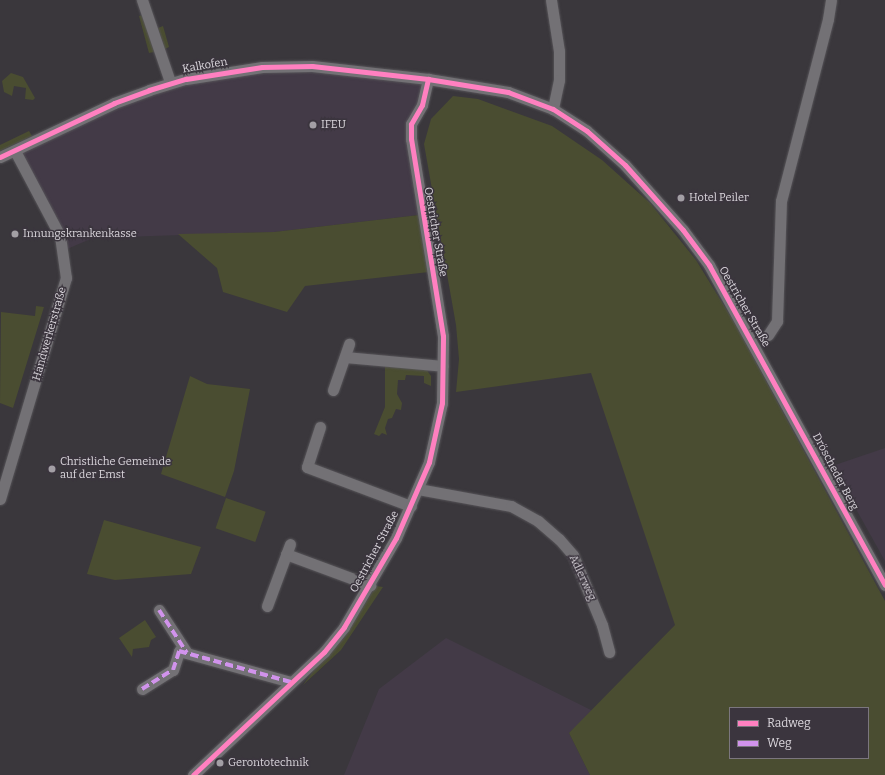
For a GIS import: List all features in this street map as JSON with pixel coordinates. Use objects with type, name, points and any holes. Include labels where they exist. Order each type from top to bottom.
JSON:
[{"type":"street","points":[[142,0],[170,82]]},
{"type":"street","points":[[551,0],[559,51],[559,80],[553,109]]},
{"type":"street","name":"Oestricher Straße","points":[[768,335],[776,321],[781,201],[828,19],[831,0]]},
{"type":"street","name":"Kalkofen","points":[[0,157],[114,103],[170,82],[211,74],[278,66],[340,68],[428,79]]},
{"type":"street","name":"Oestricher Straße","points":[[193,775],[324,652],[344,627],[370,585],[411,506],[418,489],[438,427],[443,366],[443,336],[411,139],[411,124],[422,104],[428,79],[508,92],[553,109],[587,131],[625,165],[683,230],[709,265],[768,368]]},
{"type":"street","name":"Handwerkerstraße","points":[[0,499],[66,278],[60,236],[15,151]]},
{"type":"street","points":[[333,390],[349,344]]},
{"type":"street","points":[[345,356],[443,366]]},
{"type":"street","name":"Dröscheder Berg","points":[[768,368],[885,585]]},
{"type":"street","name":"Oestricher Straße","points":[[320,428],[307,467],[411,506]]},
{"type":"street","name":"Adlerweg","points":[[418,489],[511,506],[538,521],[560,539],[572,555],[602,625],[609,652]]},
{"type":"street","name":"Oestricher Straße","points":[[267,606],[288,549],[370,585]]},
{"type":"street","points":[[159,610],[187,653]]},
{"type":"street","points":[[142,689],[173,670],[179,651],[291,682]]},
{"type":"shaded area","points":[[279,68],[426,81],[409,124],[419,215],[274,232],[93,238],[67,249],[18,152],[47,136],[173,85]]},
{"type":"shaded area","points":[[885,448],[885,561],[832,466]]},
{"type":"shaded area","points":[[446,638],[593,711],[569,733],[590,775],[344,775],[379,689]]},
{"type":"green space","points":[[143,15],[154,52],[149,53],[139,16]]},
{"type":"green space","points":[[163,26],[169,47],[165,49],[158,28]]},
{"type":"green space","points":[[11,73],[23,77],[35,98],[33,100],[25,99],[26,88],[14,86],[12,96],[4,92],[2,81]]},
{"type":"green space","points":[[453,96],[478,99],[552,126],[602,160],[650,203],[696,260],[734,322],[885,601],[885,775],[590,775],[569,733],[675,625],[591,373],[456,392],[459,359],[456,325],[424,144],[431,119]]},
{"type":"green space","points":[[29,131],[32,136],[0,151],[0,145]]},
{"type":"green space","points":[[419,215],[429,272],[305,286],[287,312],[223,292],[217,268],[178,234],[274,232]]},
{"type":"green space","points":[[36,306],[44,307],[13,408],[0,403],[1,312],[35,316]]},
{"type":"green space","points":[[385,366],[426,369],[431,376],[431,386],[424,383],[424,376],[406,375],[405,380],[398,380],[397,394],[402,403],[401,410],[396,409],[392,418],[388,419],[385,428],[387,435],[382,433],[379,436],[374,434],[385,407]]},
{"type":"green space","points":[[190,376],[207,384],[250,389],[234,471],[225,497],[161,474]]},
{"type":"green space","points":[[226,498],[266,512],[255,542],[216,528]]},
{"type":"green space","points":[[104,520],[201,547],[191,574],[115,580],[87,574]]},
{"type":"green space","points":[[376,586],[383,587],[341,650],[303,685],[317,666],[344,638]]},
{"type":"green space","points":[[145,620],[156,637],[151,640],[149,647],[133,649],[132,657],[119,638]]},
{"type":"marked path","points":[[159,610],[187,653]]},
{"type":"marked path","points":[[142,689],[173,670],[179,651],[291,682]]},
{"type":"cycle path","points":[[0,157],[114,103],[149,90],[186,79],[262,67],[312,66],[428,79],[508,92],[553,109],[587,131],[625,165],[683,230],[709,265],[885,585]]},
{"type":"cycle path","points":[[193,775],[324,652],[344,627],[396,538],[429,462],[442,403],[443,336],[411,139],[411,124],[422,105],[428,79]]},
{"type":"place","name":"IFEU","points":[[313,125]]},
{"type":"place","name":"Hotel Peiler","points":[[681,198]]},
{"type":"place","name":"Innungskrankenkasse","points":[[15,234]]},
{"type":"place","name":"Christliche Gemeinde auf der Emst","points":[[52,469]]},
{"type":"place","name":"Gerontotechnik","points":[[220,763]]}]
